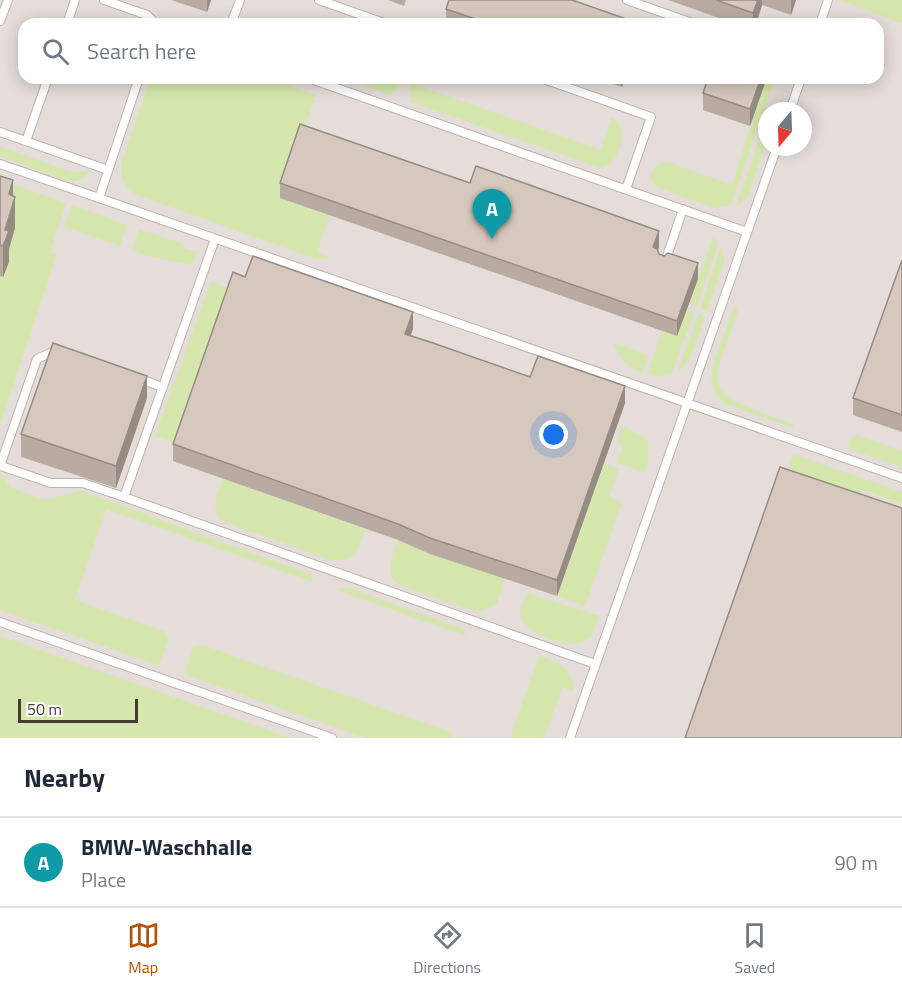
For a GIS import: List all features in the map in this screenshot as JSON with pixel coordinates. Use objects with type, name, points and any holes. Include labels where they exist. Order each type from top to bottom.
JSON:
[{"type":"lane","points":[[0,21],[8,0]]},
{"type":"lane","points":[[69,18],[75,0]]},
{"type":"lane","points":[[104,0],[150,18]]},
{"type":"lane","points":[[233,18],[240,0]]},
{"type":"lane","points":[[319,0],[370,18]]},
{"type":"lane","points":[[627,0],[678,18]]},
{"type":"lane","points":[[822,18],[828,0]]},
{"type":"lane","points":[[26,141],[46,84]]},
{"type":"lane","points":[[99,198],[137,84]]},
{"type":"lane","points":[[325,84],[747,232]]},
{"type":"lane","points":[[558,84],[651,117],[626,189]]},
{"type":"lane","points":[[793,102],[799,84]]},
{"type":"lane","points":[[0,132],[108,170]]},
{"type":"lane","points":[[570,738],[774,156]]},
{"type":"lane","points":[[0,164],[902,477]]},
{"type":"lane","points":[[663,267],[683,209]]},
{"type":"lane","points":[[124,497],[215,239]]},
{"type":"lane","points":[[69,353],[58,349],[37,359],[0,466],[51,483],[83,483],[596,664]]},
{"type":"lane","points":[[131,376],[162,387]]},
{"type":"lane","points":[[0,622],[332,738]]},
{"type":"shaded area","points":[[0,0],[902,0],[902,738],[0,738]]},
{"type":"green space","points":[[839,0],[902,0],[902,23]]},
{"type":"green space","points":[[149,84],[284,84],[316,95],[280,198],[330,216],[317,252],[330,257],[316,259],[137,195],[128,189],[122,177],[122,161]]},
{"type":"green space","points":[[359,84],[400,84],[390,95]]},
{"type":"green space","points":[[410,84],[413,84],[601,150],[612,117],[621,129],[621,144],[609,165],[603,168],[598,167],[411,102]]},
{"type":"green space","points":[[764,84],[773,84],[767,102],[758,102]]},
{"type":"green space","points":[[758,102],[758,127],[731,205],[714,208],[659,188],[652,180],[653,169],[662,162],[668,162],[732,185]]},
{"type":"green space","points":[[758,143],[758,156],[762,156],[747,199],[736,206]]},
{"type":"green space","points":[[0,146],[71,172],[89,171],[80,179],[68,181],[0,156]]},
{"type":"green space","points":[[0,180],[66,203],[50,252],[57,254],[0,425]]},
{"type":"green space","points":[[72,205],[127,225],[120,246],[64,227]]},
{"type":"green space","points":[[139,229],[185,245],[184,248],[197,252],[192,265],[152,257],[132,250]]},
{"type":"green space","points":[[713,237],[718,243],[696,307],[689,304]]},
{"type":"green space","points":[[721,246],[724,262],[707,311],[700,308]]},
{"type":"green space","points":[[211,282],[233,289],[179,445],[155,436]]},
{"type":"green space","points":[[736,306],[738,311],[718,368],[717,379],[720,389],[732,401],[794,425],[794,428],[723,403],[715,392],[711,379],[713,366]]},
{"type":"green space","points":[[687,310],[694,313],[672,373],[660,376],[647,375],[662,331],[677,336]]},
{"type":"green space","points":[[698,314],[705,317],[689,361],[678,371]]},
{"type":"green space","points":[[613,343],[648,355],[642,373],[624,361]]},
{"type":"green space","points":[[622,426],[641,435],[648,443],[648,463],[645,473],[617,463],[623,445],[617,442]]},
{"type":"green space","points":[[856,435],[902,451],[902,467],[852,450],[848,445],[850,439]]},
{"type":"green space","points":[[793,454],[902,492],[902,504],[862,490],[856,506],[784,480]]},
{"type":"green space","points":[[604,463],[619,469],[609,497],[622,502],[585,606],[557,596]]},
{"type":"green space","points":[[0,473],[11,488],[45,500],[81,491],[310,574],[313,582],[106,509],[75,600],[165,632],[169,639],[159,665],[0,610]]},
{"type":"green space","points":[[223,479],[365,529],[356,552],[348,559],[333,561],[222,521],[215,506]]},
{"type":"green space","points":[[398,540],[430,554],[505,578],[497,603],[482,611],[471,610],[398,584],[391,574],[391,568]]},
{"type":"green space","points":[[347,587],[463,629],[466,636],[337,590]]},
{"type":"green space","points":[[527,593],[599,616],[592,636],[579,643],[568,644],[550,639],[533,630],[521,618],[520,611]]},
{"type":"green space","points":[[0,636],[290,738],[0,738]]},
{"type":"green space","points":[[202,645],[450,732],[454,738],[366,738],[186,675],[193,647]]},
{"type":"green space","points":[[539,656],[558,664],[568,672],[573,683],[573,691],[563,687],[544,738],[510,738]]},
{"type":"building","points":[[449,0],[572,0],[624,18],[472,18],[446,9]]},
{"type":"building","points":[[716,0],[758,0],[753,13]]},
{"type":"building","points":[[706,84],[759,84],[750,109],[703,93]]},
{"type":"building","points":[[300,124],[470,183],[476,166],[659,231],[653,247],[659,254],[664,256],[668,253],[698,263],[677,321],[280,183]]},
{"type":"building","points":[[0,176],[13,180],[9,194],[15,197],[5,230],[9,231],[3,246],[0,245]]},
{"type":"building","points":[[253,256],[413,312],[405,334],[530,377],[538,356],[625,386],[557,580],[430,538],[398,524],[173,444],[233,272],[245,277]]},
{"type":"building","points":[[902,260],[902,415],[853,398]]},
{"type":"building","points":[[53,343],[147,376],[116,466],[21,434]]},
{"type":"building","points":[[780,467],[902,508],[902,738],[685,738]]},
{"type":"place","name":"BMW-Waschhalle","points":[[492,239]]}]
